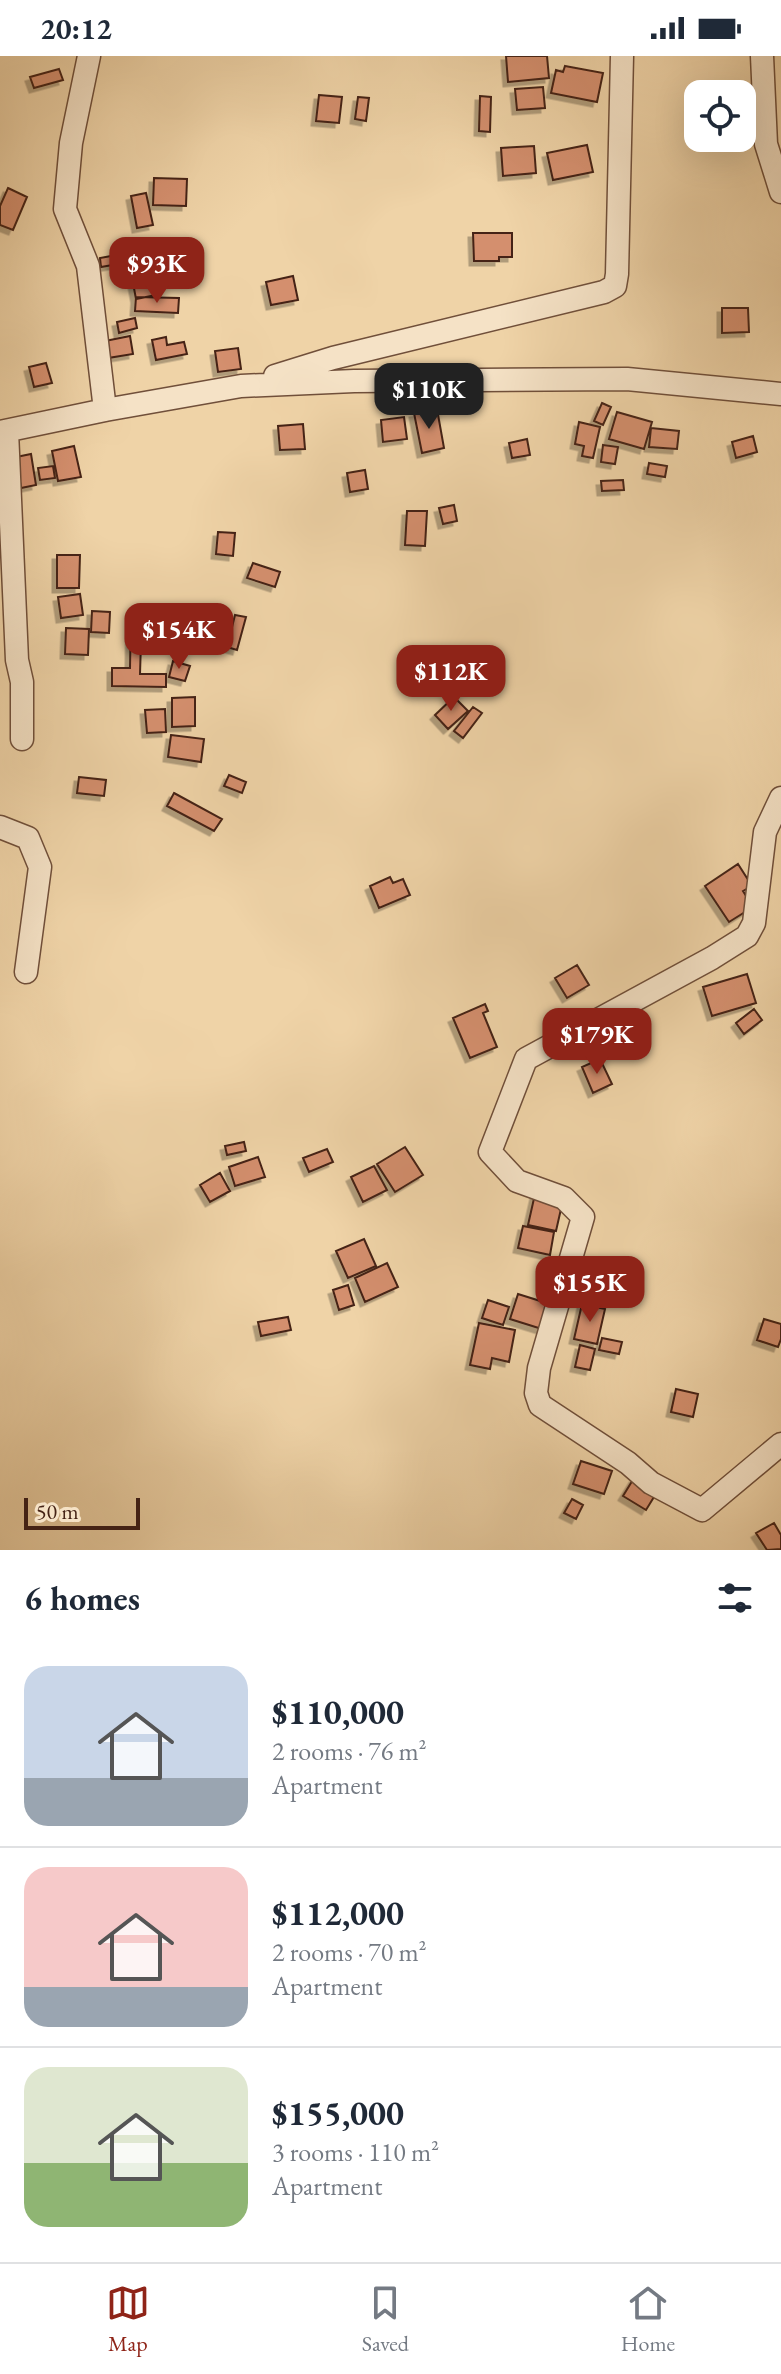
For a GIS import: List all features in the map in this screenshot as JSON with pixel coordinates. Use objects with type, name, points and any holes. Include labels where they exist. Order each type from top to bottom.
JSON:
[{"type":"street","points":[[89,56],[71,143],[65,209],[88,266],[105,410]]},
{"type":"street","points":[[22,739],[22,682],[17,660],[3,432],[241,386],[333,358],[610,290],[615,286],[617,274],[622,56]]},
{"type":"street","points":[[762,56],[766,144],[781,192]]},
{"type":"street","points":[[241,386],[354,381],[627,379],[781,394]]},
{"type":"street","points":[[781,798],[765,832],[754,923],[747,936],[526,1059],[490,1152],[517,1181],[564,1198],[583,1217],[539,1368],[536,1393],[540,1405],[628,1463],[651,1483],[702,1510],[781,1444]]},
{"type":"street","points":[[0,827],[28,838],[40,867],[26,972]]},
{"type":"building","points":[[506,56],[547,56],[549,78],[508,82]]},
{"type":"building","points":[[565,66],[603,73],[597,102],[551,93],[556,70],[563,72]]},
{"type":"building","points":[[59,69],[63,80],[34,88],[30,77]]},
{"type":"building","points":[[543,87],[545,108],[517,110],[515,89]]},
{"type":"building","points":[[319,95],[342,97],[339,123],[316,121]]},
{"type":"building","points":[[480,96],[491,97],[490,132],[479,131]]},
{"type":"building","points":[[358,97],[369,98],[366,121],[355,119]]},
{"type":"building","points":[[587,145],[593,172],[553,180],[547,153]]},
{"type":"building","points":[[534,146],[536,173],[503,176],[501,148]]},
{"type":"building","points":[[154,178],[187,179],[186,206],[153,205]]},
{"type":"building","points":[[8,188],[27,197],[13,230],[0,225],[0,206]]},
{"type":"building","points":[[146,193],[153,225],[137,228],[131,196]]},
{"type":"building","points":[[473,233],[512,233],[512,257],[499,257],[499,261],[474,261]]},
{"type":"building","points":[[122,254],[124,263],[101,267],[100,258]]},
{"type":"building","points":[[163,265],[180,265],[180,282],[163,282]]},
{"type":"building","points":[[293,276],[298,300],[271,305],[266,282]]},
{"type":"building","points":[[158,278],[161,294],[136,299],[133,283]]},
{"type":"building","points":[[136,297],[179,298],[178,313],[135,311]]},
{"type":"building","points":[[722,308],[748,308],[749,332],[722,333]]},
{"type":"building","points":[[135,318],[137,328],[119,333],[117,322]]},
{"type":"building","points":[[130,336],[133,354],[108,358],[105,341]]},
{"type":"building","points":[[166,337],[167,345],[184,342],[187,354],[156,360],[152,340]]},
{"type":"building","points":[[238,348],[241,369],[218,372],[215,351]]},
{"type":"building","points":[[46,363],[52,383],[34,387],[29,367]]},
{"type":"building","points":[[602,403],[611,407],[603,425],[594,421]]},
{"type":"building","points":[[437,409],[444,448],[422,453],[414,413]]},
{"type":"building","points":[[617,412],[652,422],[644,449],[609,439]]},
{"type":"building","points":[[404,417],[407,439],[383,442],[381,420]]},
{"type":"building","points":[[579,422],[600,427],[593,458],[582,456],[584,446],[575,444]]},
{"type":"building","points":[[303,424],[305,449],[280,450],[278,426]]},
{"type":"building","points":[[651,428],[679,431],[677,449],[649,447]]},
{"type":"building","points":[[753,436],[757,452],[736,458],[732,442]]},
{"type":"building","points":[[527,439],[530,455],[512,458],[509,443]]},
{"type":"building","points":[[603,445],[618,447],[615,464],[601,462]]},
{"type":"building","points":[[74,446],[81,477],[58,481],[52,451]]},
{"type":"building","points":[[31,454],[36,485],[21,488],[16,457]]},
{"type":"building","points":[[649,463],[667,466],[665,477],[647,474]]},
{"type":"building","points":[[53,466],[55,478],[40,480],[38,468]]},
{"type":"building","points":[[365,470],[368,489],[350,492],[347,473]]},
{"type":"building","points":[[623,480],[624,490],[602,491],[601,481]]},
{"type":"building","points":[[454,505],[457,521],[443,524],[439,508]]},
{"type":"building","points":[[407,511],[427,511],[425,546],[405,545]]},
{"type":"building","points":[[218,532],[235,533],[233,556],[216,554]]},
{"type":"building","points":[[57,555],[80,555],[79,588],[57,588]]},
{"type":"building","points":[[253,563],[280,572],[275,587],[247,578]]},
{"type":"building","points":[[80,594],[83,615],[61,618],[58,597]]},
{"type":"building","points":[[92,611],[110,612],[109,633],[91,632]]},
{"type":"building","points":[[131,611],[142,611],[140,674],[166,674],[166,687],[112,686],[112,668],[130,668]]},
{"type":"building","points":[[183,615],[196,616],[194,637],[181,636]]},
{"type":"building","points":[[235,615],[246,617],[237,650],[227,647]]},
{"type":"building","points":[[207,616],[217,618],[212,642],[202,640]]},
{"type":"building","points":[[66,628],[89,629],[88,655],[65,654]]},
{"type":"building","points":[[173,661],[190,666],[185,681],[169,677]]},
{"type":"building","points":[[195,697],[195,726],[172,727],[172,698]]},
{"type":"building","points":[[454,697],[468,711],[448,729],[435,715]]},
{"type":"building","points":[[473,707],[482,713],[463,738],[454,731]]},
{"type":"building","points":[[165,709],[166,732],[147,733],[145,710]]},
{"type":"building","points":[[171,735],[204,739],[201,762],[168,757]]},
{"type":"building","points":[[229,775],[246,782],[242,793],[224,786]]},
{"type":"building","points":[[79,777],[106,780],[104,796],[77,793]]},
{"type":"building","points":[[174,793],[222,819],[214,831],[167,806]]},
{"type":"building","points":[[738,864],[752,886],[743,891],[753,907],[729,922],[705,886]]},
{"type":"building","points":[[390,877],[393,883],[403,879],[410,895],[379,908],[370,886]]},
{"type":"building","points":[[577,965],[589,985],[567,998],[555,978]]},
{"type":"building","points":[[747,974],[756,1003],[712,1016],[703,987]]},
{"type":"building","points":[[485,1004],[488,1011],[483,1013],[497,1047],[470,1058],[453,1018]]},
{"type":"building","points":[[754,1009],[762,1020],[744,1034],[736,1023]]},
{"type":"building","points":[[600,1059],[612,1084],[593,1093],[582,1067]]},
{"type":"building","points":[[244,1142],[246,1151],[227,1155],[225,1146]]},
{"type":"building","points":[[405,1147],[423,1175],[395,1192],[377,1164]]},
{"type":"building","points":[[327,1149],[333,1162],[309,1172],[303,1158]]},
{"type":"building","points":[[258,1157],[265,1177],[235,1186],[229,1167]]},
{"type":"building","points":[[374,1166],[387,1190],[363,1202],[351,1177]]},
{"type":"building","points":[[220,1173],[230,1191],[210,1202],[200,1185]]},
{"type":"building","points":[[535,1194],[563,1200],[556,1231],[528,1225]]},
{"type":"building","points":[[523,1226],[554,1232],[550,1255],[518,1248]]},
{"type":"building","points":[[364,1239],[376,1266],[348,1278],[336,1251]]},
{"type":"building","points":[[387,1263],[398,1287],[365,1302],[355,1278]]},
{"type":"building","points":[[348,1285],[354,1305],[339,1310],[333,1290]]},
{"type":"building","points":[[518,1294],[553,1305],[545,1330],[510,1319]]},
{"type":"building","points":[[488,1300],[509,1307],[503,1325],[482,1318]]},
{"type":"building","points":[[582,1304],[605,1309],[597,1344],[574,1339]]},
{"type":"building","points":[[288,1317],[291,1330],[261,1336],[258,1322]]},
{"type":"building","points":[[764,1319],[781,1324],[778,1347],[757,1340]]},
{"type":"building","points":[[479,1323],[515,1330],[509,1362],[492,1358],[490,1369],[470,1365]]},
{"type":"building","points":[[602,1338],[622,1342],[619,1354],[599,1350]]},
{"type":"building","points":[[580,1345],[595,1349],[590,1370],[575,1367]]},
{"type":"building","points":[[676,1389],[698,1394],[693,1417],[671,1412]]},
{"type":"building","points":[[581,1461],[612,1471],[604,1494],[573,1484]]},
{"type":"building","points":[[634,1478],[657,1492],[646,1510],[623,1496]]},
{"type":"building","points":[[572,1499],[583,1505],[576,1519],[564,1513]]},
{"type":"building","points":[[774,1523],[781,1535],[781,1549],[767,1550],[756,1533]]}]
